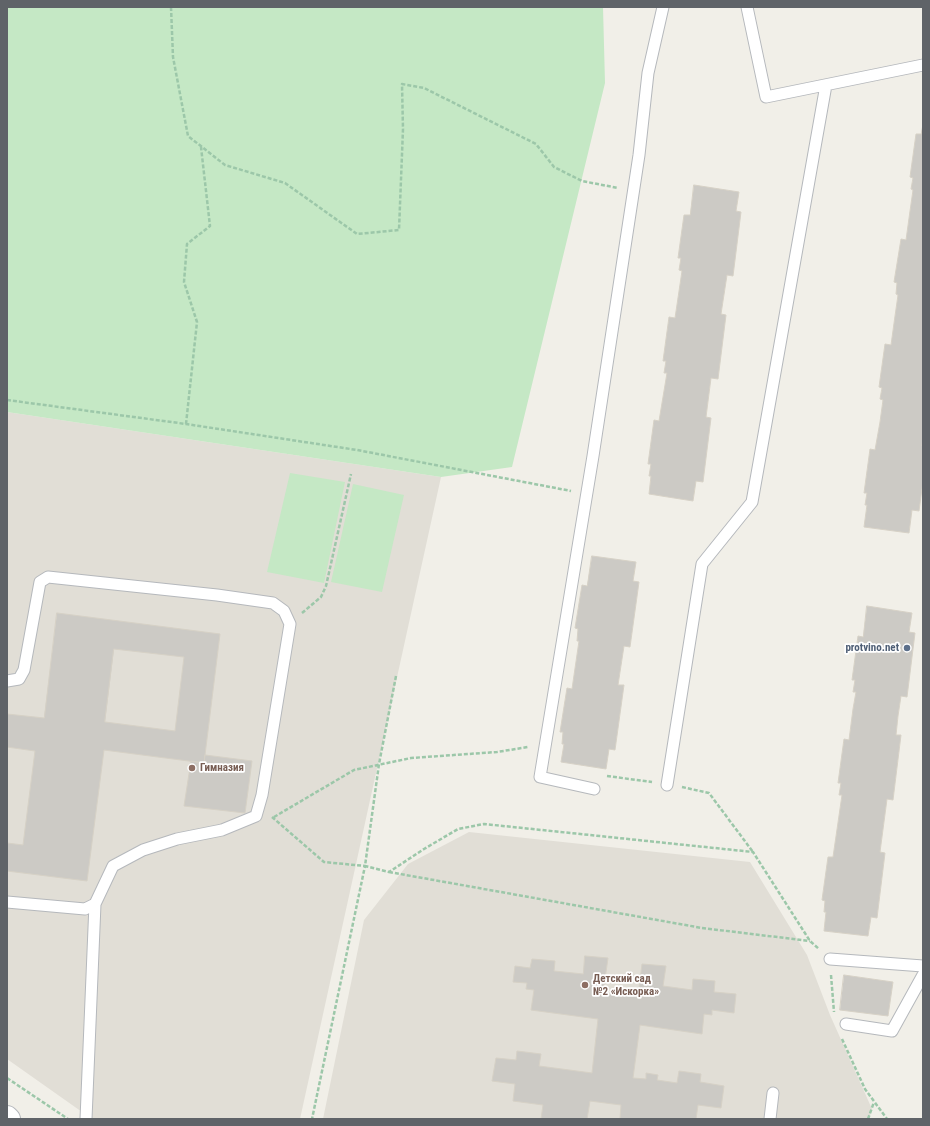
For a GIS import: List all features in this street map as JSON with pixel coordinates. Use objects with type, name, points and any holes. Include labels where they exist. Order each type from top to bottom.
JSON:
[{"type":"lane","points":[[594,789],[540,777],[587,494],[634,190],[648,73],[663,7]]},
{"type":"lane","points":[[747,7],[766,97],[923,64]]},
{"type":"lane","points":[[667,785],[702,564],[752,502],[826,85]]},
{"type":"lane","points":[[7,681],[19,679],[24,670],[40,582],[48,577],[217,595],[273,603],[284,611],[290,624],[262,795],[256,816],[222,830],[177,839],[143,850],[113,866],[95,904],[86,1119]]},
{"type":"lane","points":[[7,902],[84,908],[95,904]]},
{"type":"lane","points":[[830,959],[923,966]]},
{"type":"lane","points":[[846,1024],[892,1031],[923,975]]},
{"type":"lane","points":[[770,1119],[773,1093]]},
{"type":"path","points":[[171,7],[173,56],[188,136],[225,165],[285,183],[357,234],[400,230],[403,129],[402,84],[424,88],[536,144],[554,167],[582,181],[634,190]]},
{"type":"path","points":[[186,424],[197,322],[184,282],[187,244],[210,226],[201,146]]},
{"type":"path","points":[[7,400],[186,424],[357,450],[587,494]]},
{"type":"path","points":[[290,624],[321,597],[326,586],[351,474]]},
{"type":"path","points":[[312,1119],[365,866],[379,764],[396,676]]},
{"type":"path","points":[[266,820],[354,770],[411,758],[497,752],[531,747],[546,742]]},
{"type":"path","points":[[607,776],[709,793],[753,852],[810,941],[830,959]]},
{"type":"path","points":[[272,817],[324,862],[365,866],[389,872],[702,928],[810,941]]},
{"type":"path","points":[[389,872],[458,829],[484,824],[753,852]]},
{"type":"path","points":[[7,1078],[68,1119]]},
{"type":"path","points":[[868,1119],[874,1102]]},
{"type":"shaded area","name":"Гимназия","points":[[7,412],[441,477],[300,1119],[92,1119],[7,1059]]},
{"type":"shaded area","name":"Детcкий сад №2 «Искорка»","points":[[469,832],[750,862],[807,955],[830,1015],[872,1109],[869,1119],[323,1119],[364,920],[408,864]]},
{"type":"green space","points":[[7,7],[603,7],[605,83],[512,467],[441,477],[7,412]]},
{"type":"green space","points":[[290,473],[345,482],[324,583],[267,572]]},
{"type":"green space","points":[[353,484],[404,495],[382,592],[331,582]]},
{"type":"building","points":[[923,124],[923,481],[919,511],[912,510],[909,533],[864,527],[867,493],[864,493],[870,449],[875,450],[880,422],[883,400],[880,399],[882,388],[879,387],[885,344],[891,345],[898,295],[896,294],[897,283],[894,282],[901,239],[906,240],[913,190],[911,189],[913,178],[910,177],[916,134],[921,134]]},
{"type":"building","points":[[694,185],[739,192],[736,211],[741,212],[733,276],[727,275],[721,314],[726,315],[718,379],[711,378],[706,417],[711,418],[703,482],[696,481],[693,501],[649,494],[651,464],[648,464],[654,420],[659,421],[667,373],[664,373],[666,361],[663,361],[669,317],[675,318],[682,271],[679,270],[681,258],[678,258],[684,215],[690,215]]},
{"type":"building","points":[[592,556],[636,562],[633,581],[639,582],[630,647],[624,646],[618,685],[624,685],[615,750],[609,749],[606,769],[561,762],[564,744],[562,744],[563,732],[560,732],[567,688],[572,689],[579,641],[577,641],[578,629],[575,628],[582,585],[587,586]]},
{"type":"building","points":[[867,606],[912,613],[909,632],[915,633],[907,697],[901,696],[898,716],[896,735],[901,735],[893,800],[887,799],[880,852],[885,853],[877,918],[871,917],[868,936],[824,931],[826,912],[824,912],[825,901],[822,900],[828,857],[833,857],[842,795],[839,795],[841,783],[838,783],[844,739],[849,740],[856,692],[853,692],[855,680],[852,680],[858,636],[863,637]]},
{"type":"building","points":[[57,613],[220,634],[204,763],[104,750],[87,881],[7,871],[7,843],[23,845],[35,751],[7,747],[7,714],[44,718]],"holes":[[[114,649],[184,657],[175,731],[105,722]]]},
{"type":"building","points":[[205,755],[252,761],[245,813],[184,806],[191,761],[204,763]]},
{"type":"building","points":[[585,956],[608,958],[603,993],[638,996],[642,964],[666,966],[663,986],[692,990],[693,979],[715,981],[714,992],[736,994],[734,1013],[712,1010],[712,1015],[704,1014],[702,1034],[640,1025],[633,1078],[646,1079],[646,1073],[658,1075],[657,1080],[677,1083],[679,1071],[701,1074],[700,1082],[724,1086],[721,1108],[698,1105],[696,1119],[620,1119],[621,1105],[590,1101],[587,1119],[541,1119],[543,1105],[513,1101],[515,1084],[492,1081],[496,1058],[516,1060],[517,1051],[541,1054],[539,1066],[592,1073],[598,1019],[531,1010],[534,990],[526,989],[527,983],[513,982],[515,966],[530,968],[532,959],[555,961],[554,971],[583,974]]},
{"type":"building","points":[[844,975],[893,982],[888,1016],[840,1010]]},
{"type":"place","name":"protvino.net","points":[[907,648]]},
{"type":"place","name":"Гимназия","points":[[192,768]]},
{"type":"place","name":"Детcкий сад №2 «Искорка»","points":[[585,985]]}]
